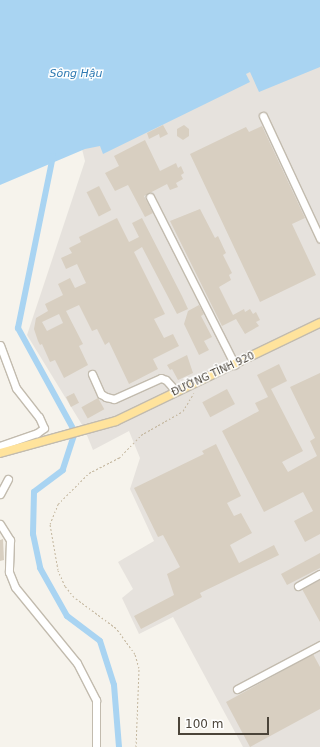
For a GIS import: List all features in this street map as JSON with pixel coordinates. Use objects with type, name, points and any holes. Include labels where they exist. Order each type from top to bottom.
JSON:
[{"type":"main road","name":"ĐƯỜNG TỈNH 920","points":[[0,453],[106,425],[194,382],[235,365],[320,323]]},
{"type":"street","points":[[264,116],[320,238]]},
{"type":"street","points":[[150,197],[235,365]]},
{"type":"street","points":[[0,345],[16,388],[39,417],[44,428],[37,433],[0,446]]},
{"type":"street","points":[[92,374],[101,394],[106,398],[114,399],[161,378],[166,380],[176,391]]},
{"type":"street","points":[[0,494],[8,479]]},
{"type":"street","points":[[0,524],[10,540],[9,572],[15,587],[77,663],[94,695],[96,747]]},
{"type":"street","points":[[298,586],[320,574]]},
{"type":"street","points":[[237,689],[320,645]]},
{"type":"path","points":[[136,747],[139,668],[135,654],[116,628],[74,597],[65,586],[58,570],[50,524],[58,504],[89,473],[119,458],[144,433],[183,411],[194,397],[194,382]]},
{"type":"shaded area","points":[[320,33],[320,747],[243,747],[173,617],[139,634],[122,598],[133,589],[118,562],[154,541],[130,489],[140,458],[129,431],[93,450],[84,428],[27,335],[85,161],[81,145]]},
{"type":"water","name":"Sông Hậu","points":[[0,0],[320,0],[320,67],[259,92],[250,72],[246,74],[250,82],[103,154],[100,146],[85,149],[0,185]]},
{"type":"building","points":[[163,125],[168,134],[160,138],[159,134],[149,139],[147,133]]},
{"type":"building","points":[[184,125],[189,129],[189,136],[183,140],[177,136],[177,129]]},
{"type":"building","points":[[262,126],[305,218],[292,224],[316,275],[260,302],[190,154],[246,127],[249,132]]},
{"type":"building","points":[[145,140],[160,171],[176,163],[178,168],[181,166],[184,173],[181,175],[183,179],[176,183],[178,187],[170,190],[167,184],[144,196],[153,213],[145,217],[128,185],[115,191],[105,173],[119,166],[114,156]]},
{"type":"building","points":[[99,186],[111,210],[99,216],[87,192]]},
{"type":"building","points":[[200,209],[215,238],[218,236],[226,253],[223,255],[232,273],[229,275],[231,280],[219,287],[233,315],[244,309],[245,312],[250,309],[253,314],[256,312],[260,320],[256,322],[259,326],[245,334],[236,319],[222,326],[170,221]]},
{"type":"building","points":[[117,218],[129,242],[139,237],[132,223],[142,218],[188,309],[177,314],[142,247],[134,252],[165,314],[154,319],[164,338],[173,334],[179,346],[153,359],[158,369],[129,384],[109,342],[105,345],[97,329],[92,331],[79,305],[66,311],[83,344],[79,346],[88,365],[64,378],[55,360],[50,362],[42,344],[40,345],[38,341],[34,329],[36,318],[48,311],[45,304],[63,295],[58,284],[70,278],[75,288],[86,283],[77,264],[66,269],[61,258],[72,253],[69,248],[81,242],[79,237]],"holes":[[[59,314],[63,323],[47,331],[42,322]]]},
{"type":"building","points":[[199,305],[204,314],[201,316],[212,337],[204,341],[209,350],[199,355],[184,324],[188,311]]},
{"type":"building","points":[[187,355],[193,373],[178,380],[172,369],[170,370],[167,365]]},
{"type":"building","points":[[279,364],[287,381],[271,389],[303,451],[282,462],[288,472],[317,456],[310,441],[315,438],[290,387],[320,373],[320,534],[305,542],[294,521],[313,511],[303,492],[264,512],[222,431],[259,411],[255,403],[268,397],[257,375]]},
{"type":"building","points":[[227,389],[235,404],[210,417],[202,402]]},
{"type":"building","points":[[74,393],[79,403],[71,407],[66,397]]},
{"type":"building","points":[[98,398],[104,409],[88,419],[81,407]]},
{"type":"building","points":[[216,444],[241,496],[227,503],[234,516],[241,513],[252,533],[230,545],[239,563],[274,545],[279,555],[200,593],[202,597],[141,629],[134,616],[174,595],[167,574],[180,567],[163,535],[158,537],[134,488],[204,454],[202,451]]},
{"type":"building","points":[[3,539],[4,560],[0,561],[0,540]]},
{"type":"building","points":[[320,553],[320,568],[287,585],[281,574]]},
{"type":"building","points":[[320,580],[320,622],[302,589]]},
{"type":"building","points":[[313,654],[320,667],[320,709],[250,747],[226,702]]},
{"type":"waterway","points":[[53,156],[18,328],[75,432],[63,470],[34,492],[33,534],[40,568],[67,616],[100,641],[114,685],[119,747]]}]
